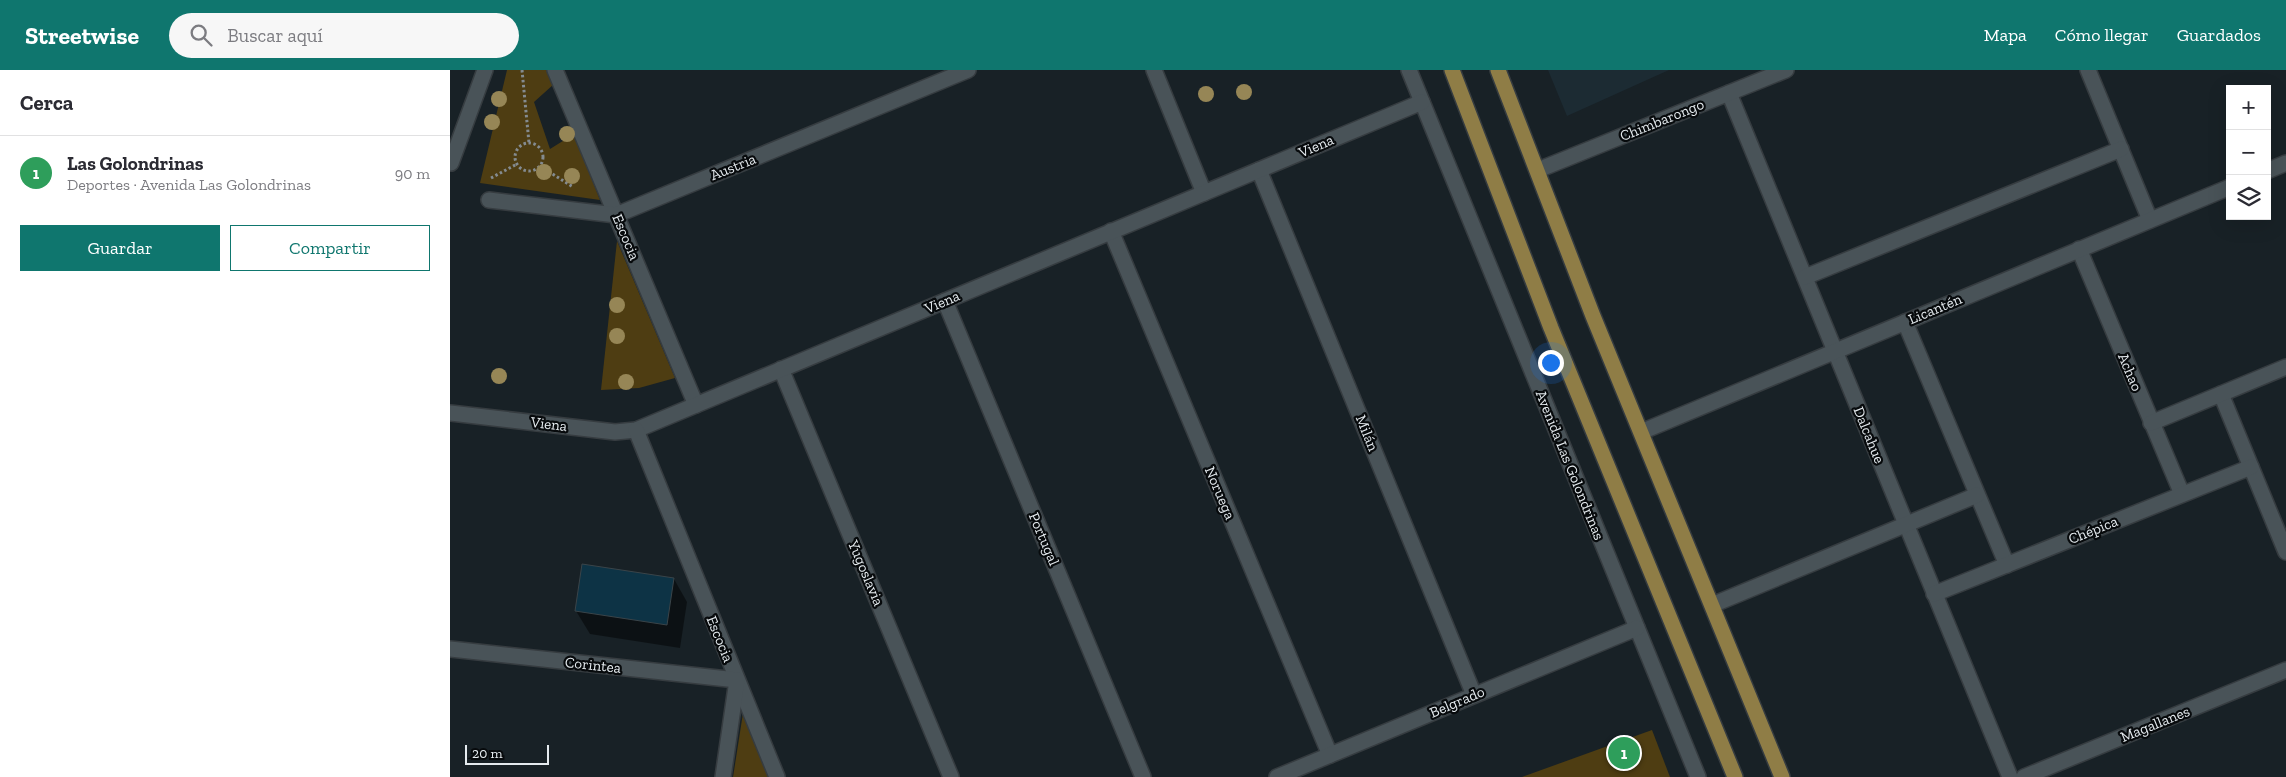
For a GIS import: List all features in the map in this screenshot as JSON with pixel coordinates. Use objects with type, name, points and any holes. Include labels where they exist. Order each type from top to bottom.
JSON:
[{"type":"main road","points":[[1452,70],[1555,338],[1735,777]]},
{"type":"main road","points":[[1498,70],[1641,432],[1782,777]]},
{"type":"street","points":[[450,169],[485,70]]},
{"type":"street","name":"Escocia","points":[[555,70],[696,405]]},
{"type":"street","name":"Austria","points":[[489,200],[616,215],[968,70]]},
{"type":"street","points":[[1154,70],[1204,192]]},
{"type":"street","name":"Avenida Las Golondrinas","points":[[1408,70],[1698,777]]},
{"type":"street","name":"Chimbarongo","points":[[1538,170],[1786,70]]},
{"type":"street","points":[[2088,70],[2150,220]]},
{"type":"street","name":"Dalcahue","points":[[1729,93],[2010,777]]},
{"type":"street","name":"Viena","points":[[450,413],[615,432],[636,430],[1422,102]]},
{"type":"street","points":[[1805,278],[2121,149]]},
{"type":"street","points":[[450,152],[451,163]]},
{"type":"street","points":[[2271,169],[2286,163]]},
{"type":"street","name":"Milán","points":[[1259,170],[1474,695]]},
{"type":"street","name":"Licantén","points":[[1641,432],[2226,188]]},
{"type":"street","name":"Noruega","points":[[1111,231],[1330,755]]},
{"type":"street","name":"Achao","points":[[2079,249],[2182,494]]},
{"type":"street","name":"Portugal","points":[[945,301],[1143,777]]},
{"type":"street","points":[[1905,322],[2007,565]]},
{"type":"street","points":[[2152,423],[2286,367]]},
{"type":"street","name":"Yugoslavia","points":[[781,369],[951,777]]},
{"type":"street","points":[[2222,394],[2286,552]]},
{"type":"street","name":"Escocia","points":[[636,430],[777,777]]},
{"type":"street","name":"Chépica","points":[[1934,594],[2251,467]]},
{"type":"street","points":[[1712,605],[1978,495]]},
{"type":"street","name":"Belgrado","points":[[1277,777],[1637,628]]},
{"type":"street","name":"Corintea","points":[[450,649],[736,680]]},
{"type":"street","name":"Magallanes","points":[[2024,777],[2286,670]]},
{"type":"street","name":"Escocia","points":[[722,777],[736,680]]},
{"type":"path","points":[[522,70],[529,144]]},
{"type":"path","points":[[524,144],[529,144],[535,145],[543,154],[540,166],[528,171],[517,164],[515,160],[517,150],[524,144]]},
{"type":"path","points":[[482,182],[517,164]]},
{"type":"shaded area","points":[[507,70],[548,70],[554,84],[534,102],[550,149],[574,134],[600,200],[480,183]]},
{"type":"shaded area","points":[[1548,70],[1669,70],[1567,116]]},
{"type":"shaded area","points":[[617,241],[675,378],[639,388],[601,390]]},
{"type":"shaded area","points":[[743,713],[771,777],[733,777]]},
{"type":"shaded area","points":[[1652,730],[1670,777],[1522,777]]},
{"type":"building","points":[[582,564],[674,578],[667,625],[575,611]]},
{"type":"place","name":"Las Golondrinas","points":[[1624,753]]}]
